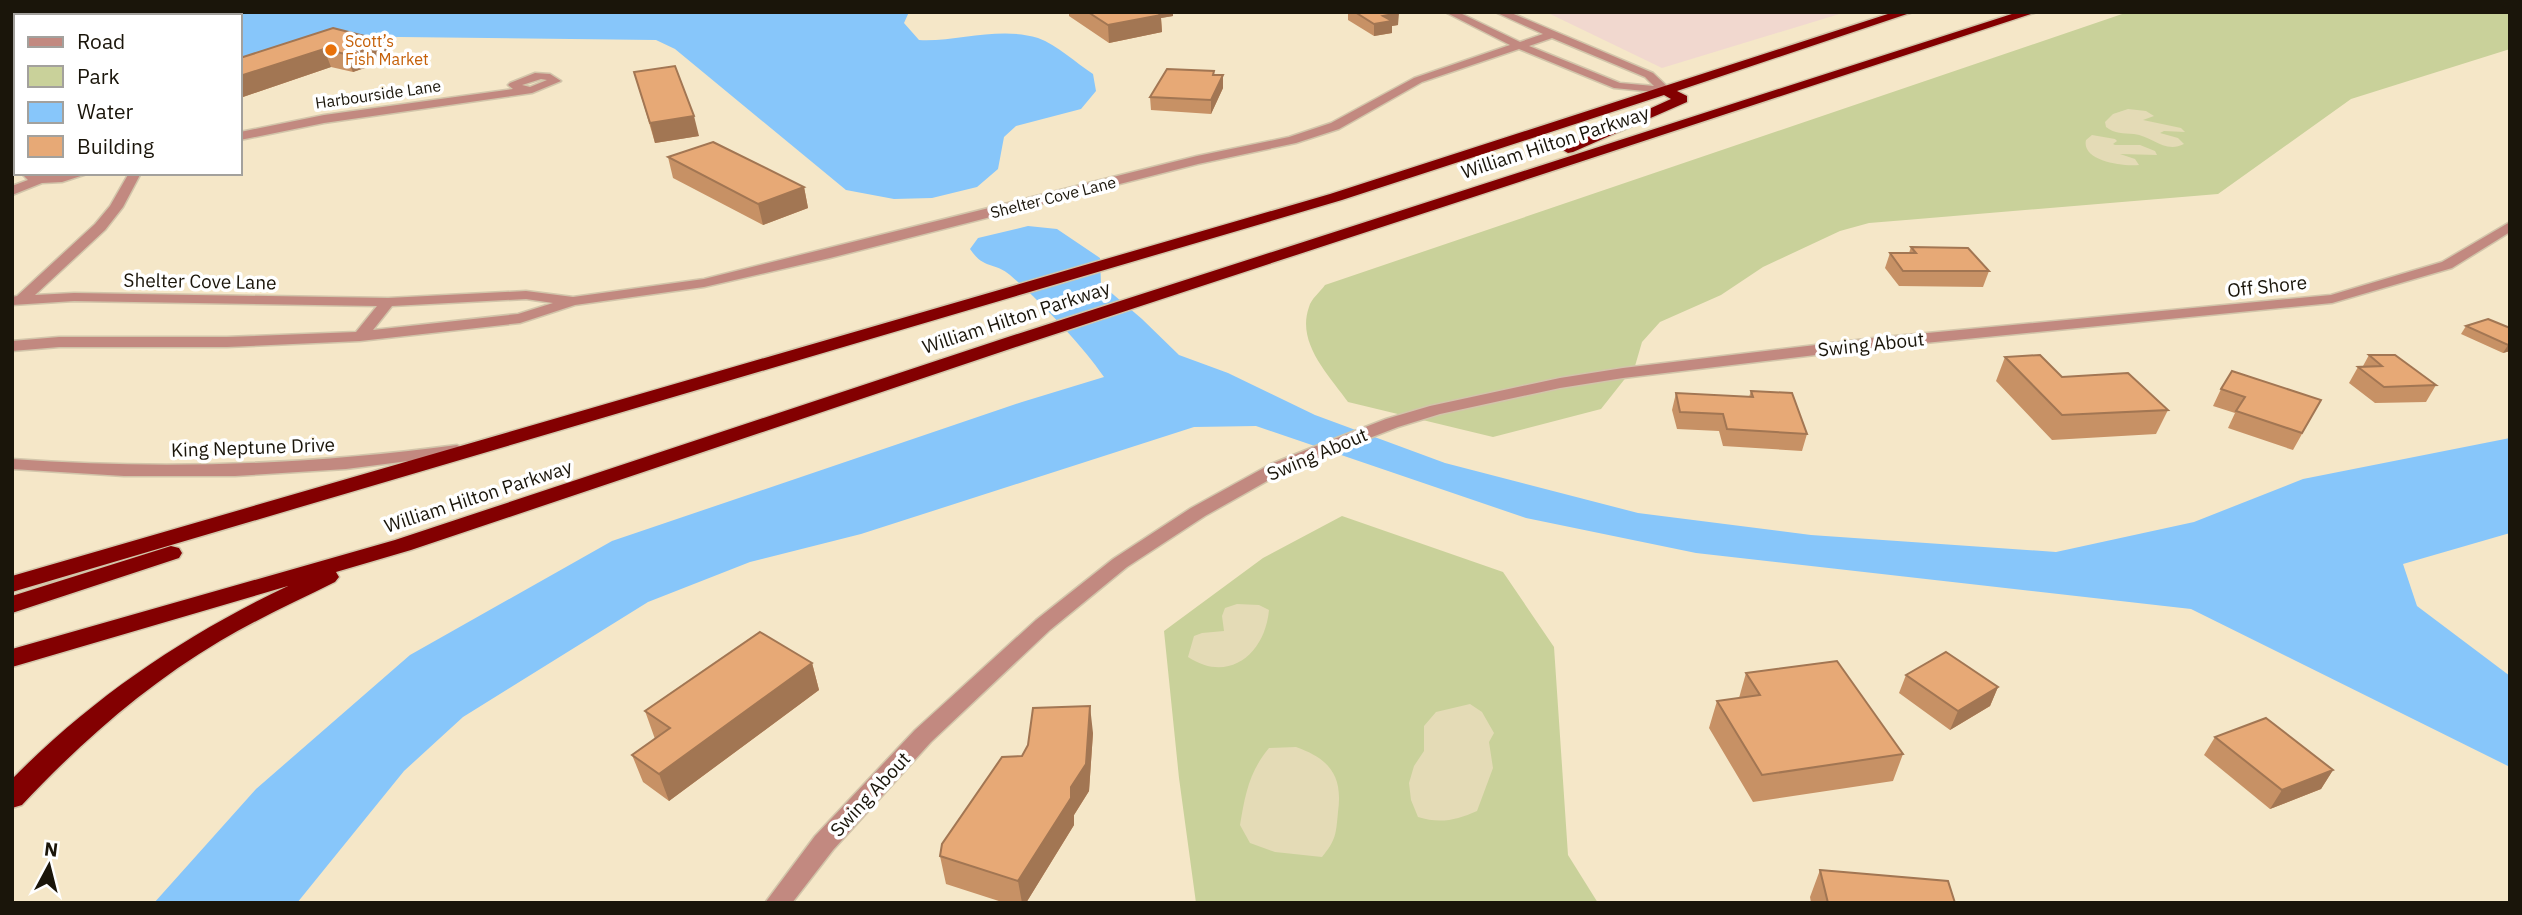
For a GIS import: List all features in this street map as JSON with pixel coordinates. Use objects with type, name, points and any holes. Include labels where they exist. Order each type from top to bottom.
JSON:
[{"type":"highway","name":"William Hilton Parkway","points":[[12,584],[1336,197],[1907,12]]},
{"type":"highway","name":"William Hilton Parkway","points":[[12,658],[403,545],[1018,340],[2031,12]]},
{"type":"highway","points":[[1424,209],[1664,109],[1682,99],[1665,90]]},
{"type":"highway","points":[[12,606],[495,445]]},
{"type":"highway","points":[[12,797],[99,714],[150,675],[212,636],[270,605],[403,545]]},
{"type":"highway","points":[[12,650],[43,649]]},
{"type":"street","points":[[1450,12],[1518,45],[1618,86],[1665,90]]},
{"type":"street","points":[[1500,12],[1648,75],[1665,90]]},
{"type":"street","name":"Shelter Cove Lane","points":[[12,346],[59,342],[227,342],[360,336],[520,318],[573,301],[718,280],[825,256],[1197,160],[1292,140],[1335,126],[1418,80],[1550,35]]},
{"type":"street","name":"Harbourside Lane","points":[[242,136],[324,119],[522,90]]},
{"type":"street","points":[[28,175],[41,179]]},
{"type":"street","points":[[12,209],[16,191],[41,179],[70,175]]},
{"type":"street","points":[[15,303],[63,265],[100,227],[116,207],[134,175]]},
{"type":"street","name":"Off Shore","points":[[2013,330],[2332,299],[2447,265],[2510,226]]},
{"type":"street","name":"Shelter Cove Lane","points":[[15,303],[74,297],[388,302],[526,295],[573,301]]},
{"type":"street","points":[[360,336],[388,302]]},
{"type":"street","name":"Swing About","points":[[777,903],[824,843],[923,736],[1043,625],[1120,563],[1198,512],[1277,468],[1376,429],[1436,410],[1573,381],[1874,343],[2013,330]]},
{"type":"street","name":"King Neptune Drive","points":[[12,464],[181,472],[283,470],[364,464],[495,445]]},
{"type":"shaded area","points":[[1546,12],[1846,12],[1662,68]]},
{"type":"green space","points":[[2128,12],[2510,12],[2510,49],[2351,99],[2218,194],[1869,223],[1840,231],[1763,267],[1721,295],[1660,322],[1642,342],[1635,366],[1601,409],[1493,437],[1348,402],[1316,358],[1307,333],[1306,320],[1309,307],[1325,285]]},
{"type":"green space","points":[[1342,516],[1503,572],[1554,647],[1568,855],[1598,903],[1196,903],[1179,778],[1164,631],[1263,558]]},
{"type":"sand","points":[[2128,109],[2146,111],[2154,116],[2143,120],[2181,128],[2185,132],[2160,133],[2178,138],[2184,144],[2177,147],[2165,146],[2141,135],[2116,132],[2106,127],[2105,122],[2113,114]]},
{"type":"sand","points":[[2092,135],[2115,139],[2115,145],[2140,145],[2155,151],[2157,155],[2120,154],[2135,159],[2139,165],[2105,161],[2096,158],[2086,147],[2086,140]]},
{"type":"sand","points":[[1237,604],[1259,605],[1269,610],[1266,626],[1252,651],[1231,666],[1203,665],[1188,657],[1194,636],[1224,631],[1222,616],[1225,608]]},
{"type":"sand","points":[[1470,704],[1482,712],[1494,733],[1489,742],[1493,768],[1477,811],[1448,820],[1418,817],[1411,800],[1409,783],[1414,766],[1424,751],[1424,726],[1436,712]]},
{"type":"sand","points":[[1296,747],[1326,763],[1336,779],[1339,799],[1336,831],[1322,857],[1275,852],[1250,843],[1240,825],[1249,784],[1262,757],[1269,748]]},
{"type":"water","points":[[909,12],[904,23],[919,40],[993,34],[1038,38],[1093,74],[1096,91],[1081,109],[1016,126],[1004,137],[998,169],[977,187],[932,198],[894,199],[846,190],[675,49],[656,40],[313,36],[242,59],[242,14],[14,14],[12,109],[12,14]]},
{"type":"water","points":[[1028,226],[1057,229],[1100,258],[1101,284],[1179,355],[1228,373],[1315,415],[1445,463],[1638,513],[1811,535],[2056,552],[2194,522],[2303,479],[2510,438],[2510,533],[2403,564],[2417,606],[2510,676],[2510,767],[2191,609],[1696,553],[1526,518],[1256,426],[1194,427],[861,534],[750,562],[648,602],[463,717],[404,771],[297,903],[154,903],[256,789],[410,655],[612,541],[1022,402],[1104,377],[1073,338],[1034,297],[1010,275],[980,260],[970,249],[978,238]]},
{"type":"building","points":[[1088,12],[1157,12],[1161,15],[1108,25]]},
{"type":"building","points":[[1355,12],[1399,13],[1383,16],[1392,21],[1374,24]]},
{"type":"building","points":[[333,28],[384,41],[345,54],[324,49],[242,75],[242,57]]},
{"type":"building","points":[[675,66],[694,116],[650,123],[634,72]]},
{"type":"building","points":[[1167,69],[1214,71],[1213,75],[1223,75],[1211,100],[1150,97]]},
{"type":"building","points":[[713,142],[804,187],[758,204],[668,157]]},
{"type":"building","points":[[1911,247],[1968,248],[1989,271],[1903,271],[1890,253],[1916,253]]},
{"type":"building","points":[[2488,319],[2510,328],[2510,344],[2466,326]]},
{"type":"building","points":[[2040,355],[2062,377],[2128,373],[2168,410],[2062,415],[2005,357]]},
{"type":"building","points":[[2369,355],[2395,355],[2436,385],[2384,387],[2358,367],[2382,366]]},
{"type":"building","points":[[2232,371],[2321,400],[2302,433],[2236,411],[2245,397],[2221,389]]},
{"type":"building","points":[[1751,391],[1792,393],[1807,434],[1727,429],[1723,414],[1680,412],[1676,393],[1753,397]]},
{"type":"building","points":[[760,632],[812,663],[659,774],[632,755],[670,728],[645,711]]},
{"type":"building","points":[[1946,652],[1998,687],[1958,711],[1906,675]]},
{"type":"building","points":[[1837,661],[1903,754],[1762,775],[1717,701],[1760,695],[1746,673]]},
{"type":"building","points":[[1090,706],[1086,764],[1071,787],[1071,798],[1018,881],[940,856],[942,844],[1002,757],[1022,756],[1028,745],[1033,708]]},
{"type":"building","points":[[2266,718],[2333,770],[2282,790],[2215,737]]},
{"type":"building","points":[[1820,870],[1948,881],[1955,903],[1828,903]]},
{"type":"place","name":"Scott’s Fish Market","points":[[331,50]]}]
